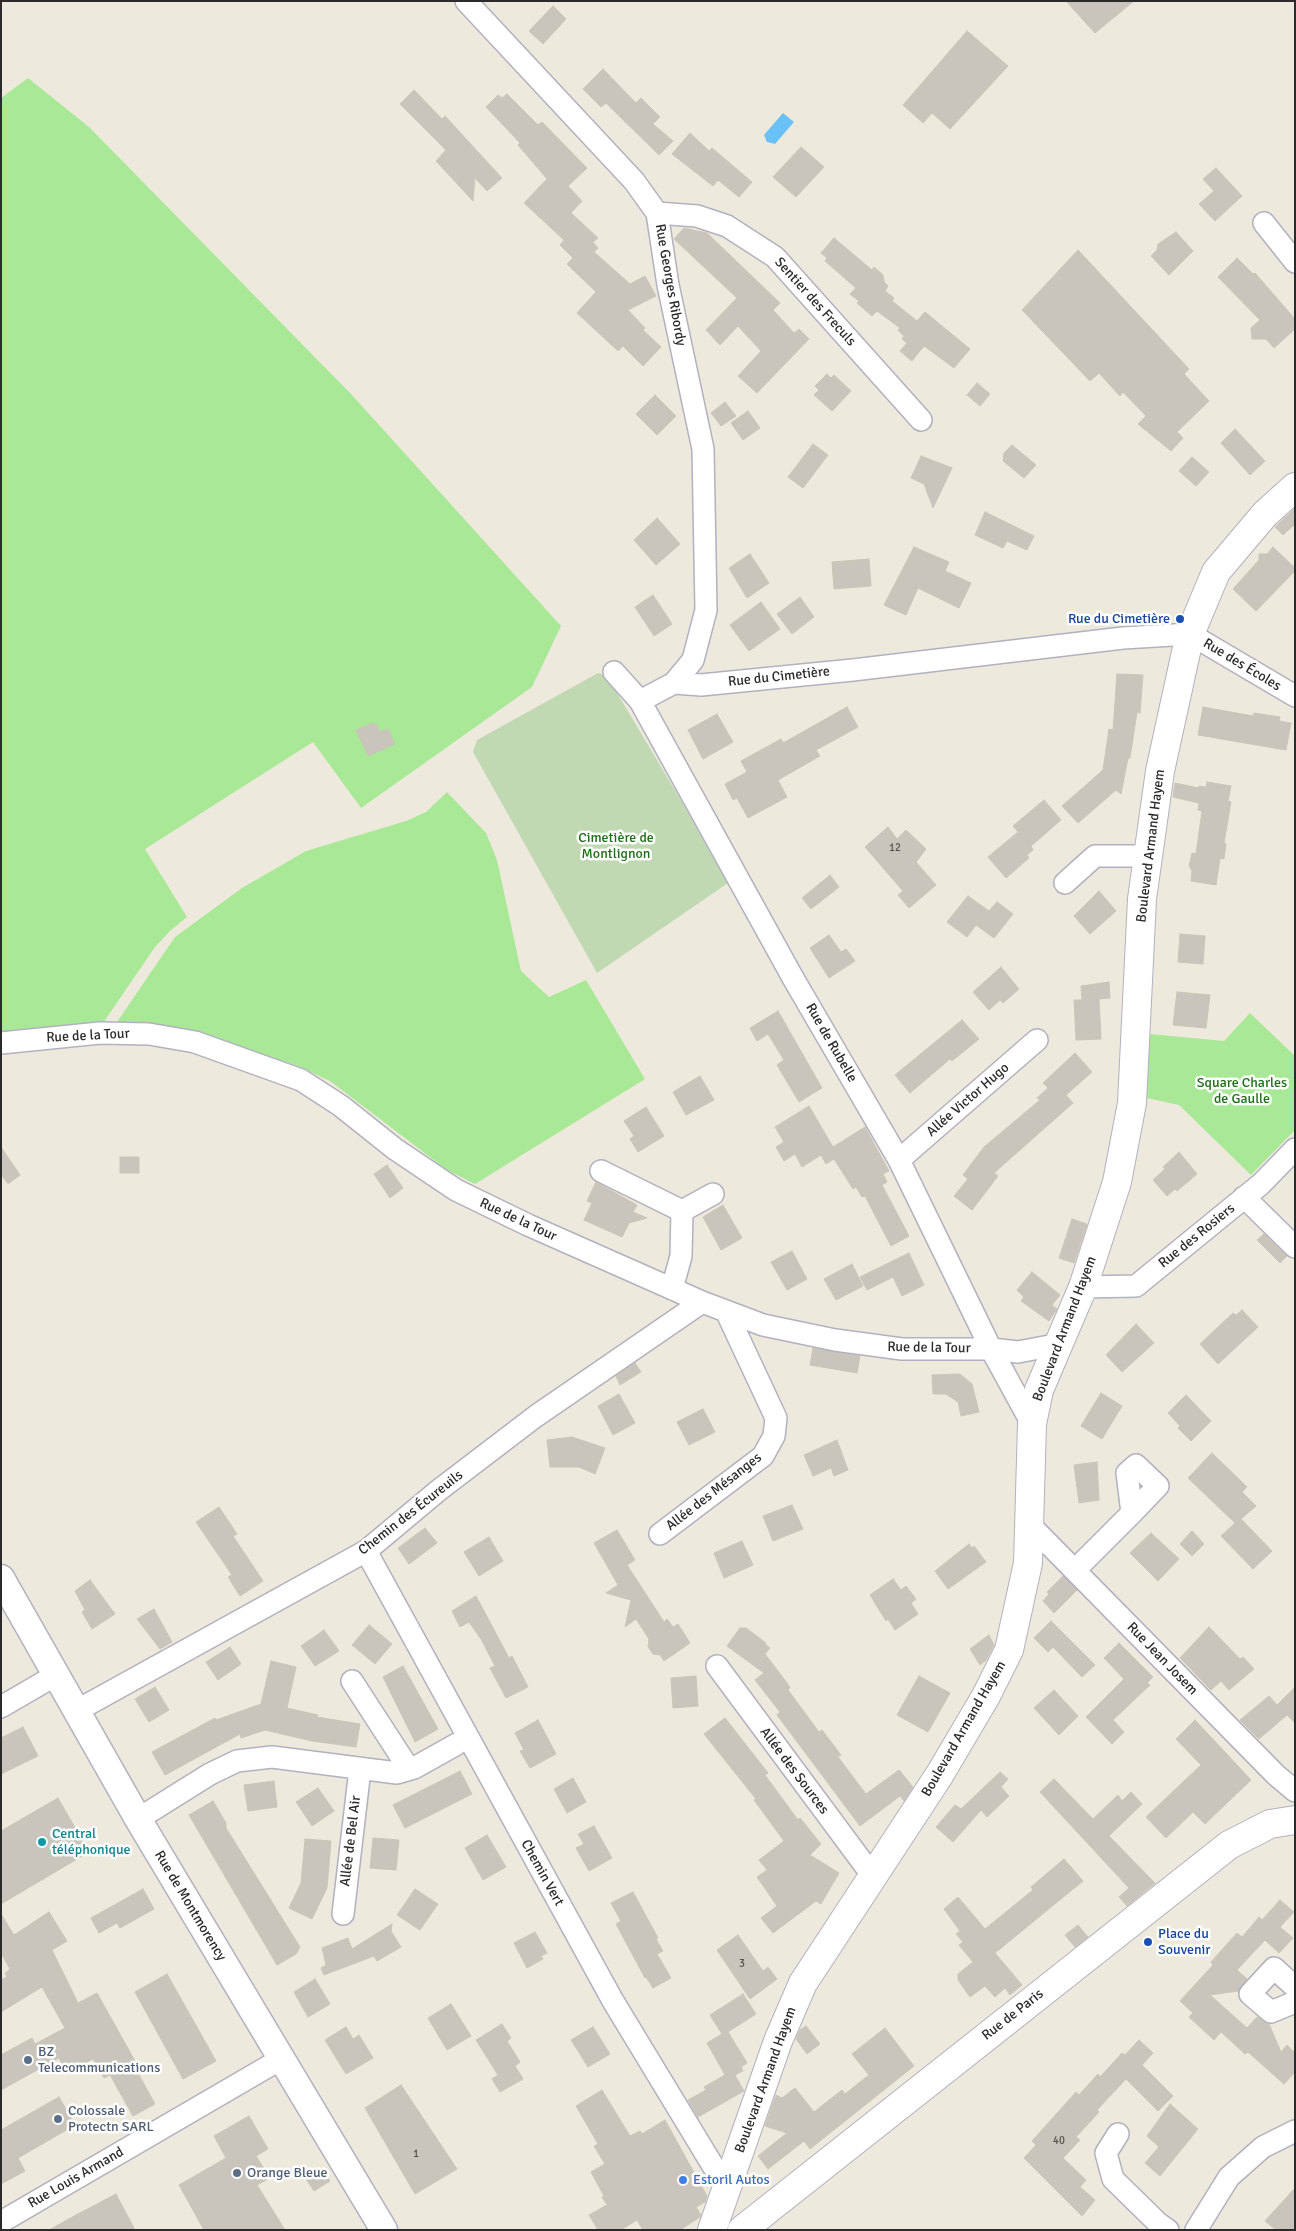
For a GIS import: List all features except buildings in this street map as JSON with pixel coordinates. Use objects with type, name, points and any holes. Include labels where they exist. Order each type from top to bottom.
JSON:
[{"type":"main road","name":"Boulevard Armand Hayem","points":[[712,2230],[789,2011],[803,1982],[940,1774],[986,1696],[1009,1650],[1023,1593],[1031,1526],[1032,1424],[1039,1390],[1083,1287],[1117,1182],[1132,1103],[1142,899],[1160,771],[1190,634],[1216,572],[1265,514],[1295,487]]},
{"type":"main road","name":"Rue de Paris","points":[[742,2230],[1229,1845],[1270,1824],[1295,1820]]},
{"type":"main road","name":"Rue de Paris","points":[[759,2230],[1011,2040],[1178,1902],[1238,1857],[1258,1843],[1295,1831]]},
{"type":"street","name":"Rue Georges Ribordy","points":[[466,1],[634,181],[657,213],[668,285],[703,449],[706,610],[693,660],[674,683]]},
{"type":"street","name":"Sentier des Freculs","points":[[657,213],[697,216],[727,226],[775,257],[921,420]]},
{"type":"street","points":[[1264,223],[1295,262]]},
{"type":"street","name":"Rue du Cimetière","points":[[640,701],[674,683],[711,684],[853,670],[1123,638],[1190,634]]},
{"type":"street","name":"Rue des Écoles","points":[[1190,634],[1295,696]]},
{"type":"street","name":"Rue de Rubelle","points":[[614,672],[640,701],[793,978],[899,1160],[991,1349],[1032,1424]]},
{"type":"street","points":[[1065,882],[1096,856],[1148,856]]},
{"type":"street","name":"Rue de la Tour","points":[[1,1043],[100,1033],[149,1034],[195,1042],[300,1080],[341,1106],[395,1149],[456,1190],[528,1225],[672,1289],[763,1325],[902,1349],[991,1349],[1018,1352],[1060,1344]]},
{"type":"street","name":"Allée Victor Hugo","points":[[899,1160],[1037,1040]]},
{"type":"street","name":"Rue des Rosiers","points":[[1083,1287],[1136,1286],[1261,1184],[1295,1149]]},
{"type":"street","points":[[601,1171],[682,1211]]},
{"type":"street","points":[[682,1211],[713,1194]]},
{"type":"street","points":[[1244,1197],[1295,1248]]},
{"type":"street","points":[[672,1289],[681,1256],[682,1211]]},
{"type":"street","name":"Chemin des Écureuils","points":[[76,1710],[366,1551],[439,1490],[536,1416],[702,1302]]},
{"type":"street","name":"Allée des Mésanges","points":[[660,1534],[763,1456],[774,1436],[776,1418],[726,1311]]},
{"type":"street","points":[[1075,1570],[1132,1513]]},
{"type":"street","name":"Rue Jean Josem","points":[[1031,1526],[1276,1775],[1295,1791]]},
{"type":"street","name":"Chemin Vert","points":[[366,1551],[613,2001],[727,2189]]},
{"type":"street","name":"Rue de Montmorency","points":[[1,1578],[138,1819],[384,2230]]},
{"type":"street","name":"Allée des Sources","points":[[717,1666],[872,1876]]},
{"type":"street","points":[[1,1707],[56,1675]]},
{"type":"street","points":[[352,1681],[409,1769]]},
{"type":"street","points":[[138,1819],[210,1774],[237,1761],[272,1758],[397,1773],[409,1769],[457,1744]]},
{"type":"street","name":"Allée de Bel Air","points":[[343,1914],[360,1769]]},
{"type":"street","points":[[1295,1987],[1274,1968],[1250,1994],[1271,2012],[1295,2002]]},
{"type":"street","name":"Rue Louis Armand","points":[[1,2222],[281,2059]]},
{"type":"street","points":[[1196,2230],[1229,2177],[1262,2147],[1295,2131]]},
{"type":"street","points":[[1118,2134],[1106,2154],[1113,2179],[1156,2227]]},
{"type":"green space","points":[[28,78],[89,127],[351,394],[561,626],[532,687],[361,808],[313,742],[145,849],[187,917],[155,947],[103,1023],[1,1035],[1,98]]},
{"type":"green space","name":"Cimetière de Montlignon","points":[[598,673],[607,676],[728,883],[597,973],[473,752],[477,740]]},
{"type":"green space","points":[[447,792],[486,833],[497,860],[521,971],[549,997],[586,980],[645,1079],[475,1184],[447,1170],[330,1081],[298,1066],[195,1032],[117,1022],[175,937],[242,888],[306,851],[406,821],[426,812]]},
{"type":"green space","name":"Square Charles de Gaulle","points":[[1250,1013],[1295,1056],[1295,1130],[1251,1175],[1179,1105],[1147,1098],[1150,1034],[1224,1041]]},
{"type":"water","points":[[783,113],[794,122],[775,144],[767,142],[764,135]]},
{"type":"place","name":"Rue du Cimetière","points":[[1180,619]]},
{"type":"place","name":"Central téléphonique","points":[[42,1842]]},
{"type":"place","name":"Place du Souvenir","points":[[1148,1942]]},
{"type":"place","name":"BZ Telecommunications","points":[[28,2060]]},
{"type":"place","name":"Colossale Protectn SARL","points":[[58,2119]]},
{"type":"place","name":"Orange Bleue","points":[[237,2173]]},
{"type":"place","name":"Estoril Autos","points":[[683,2180]]}]
